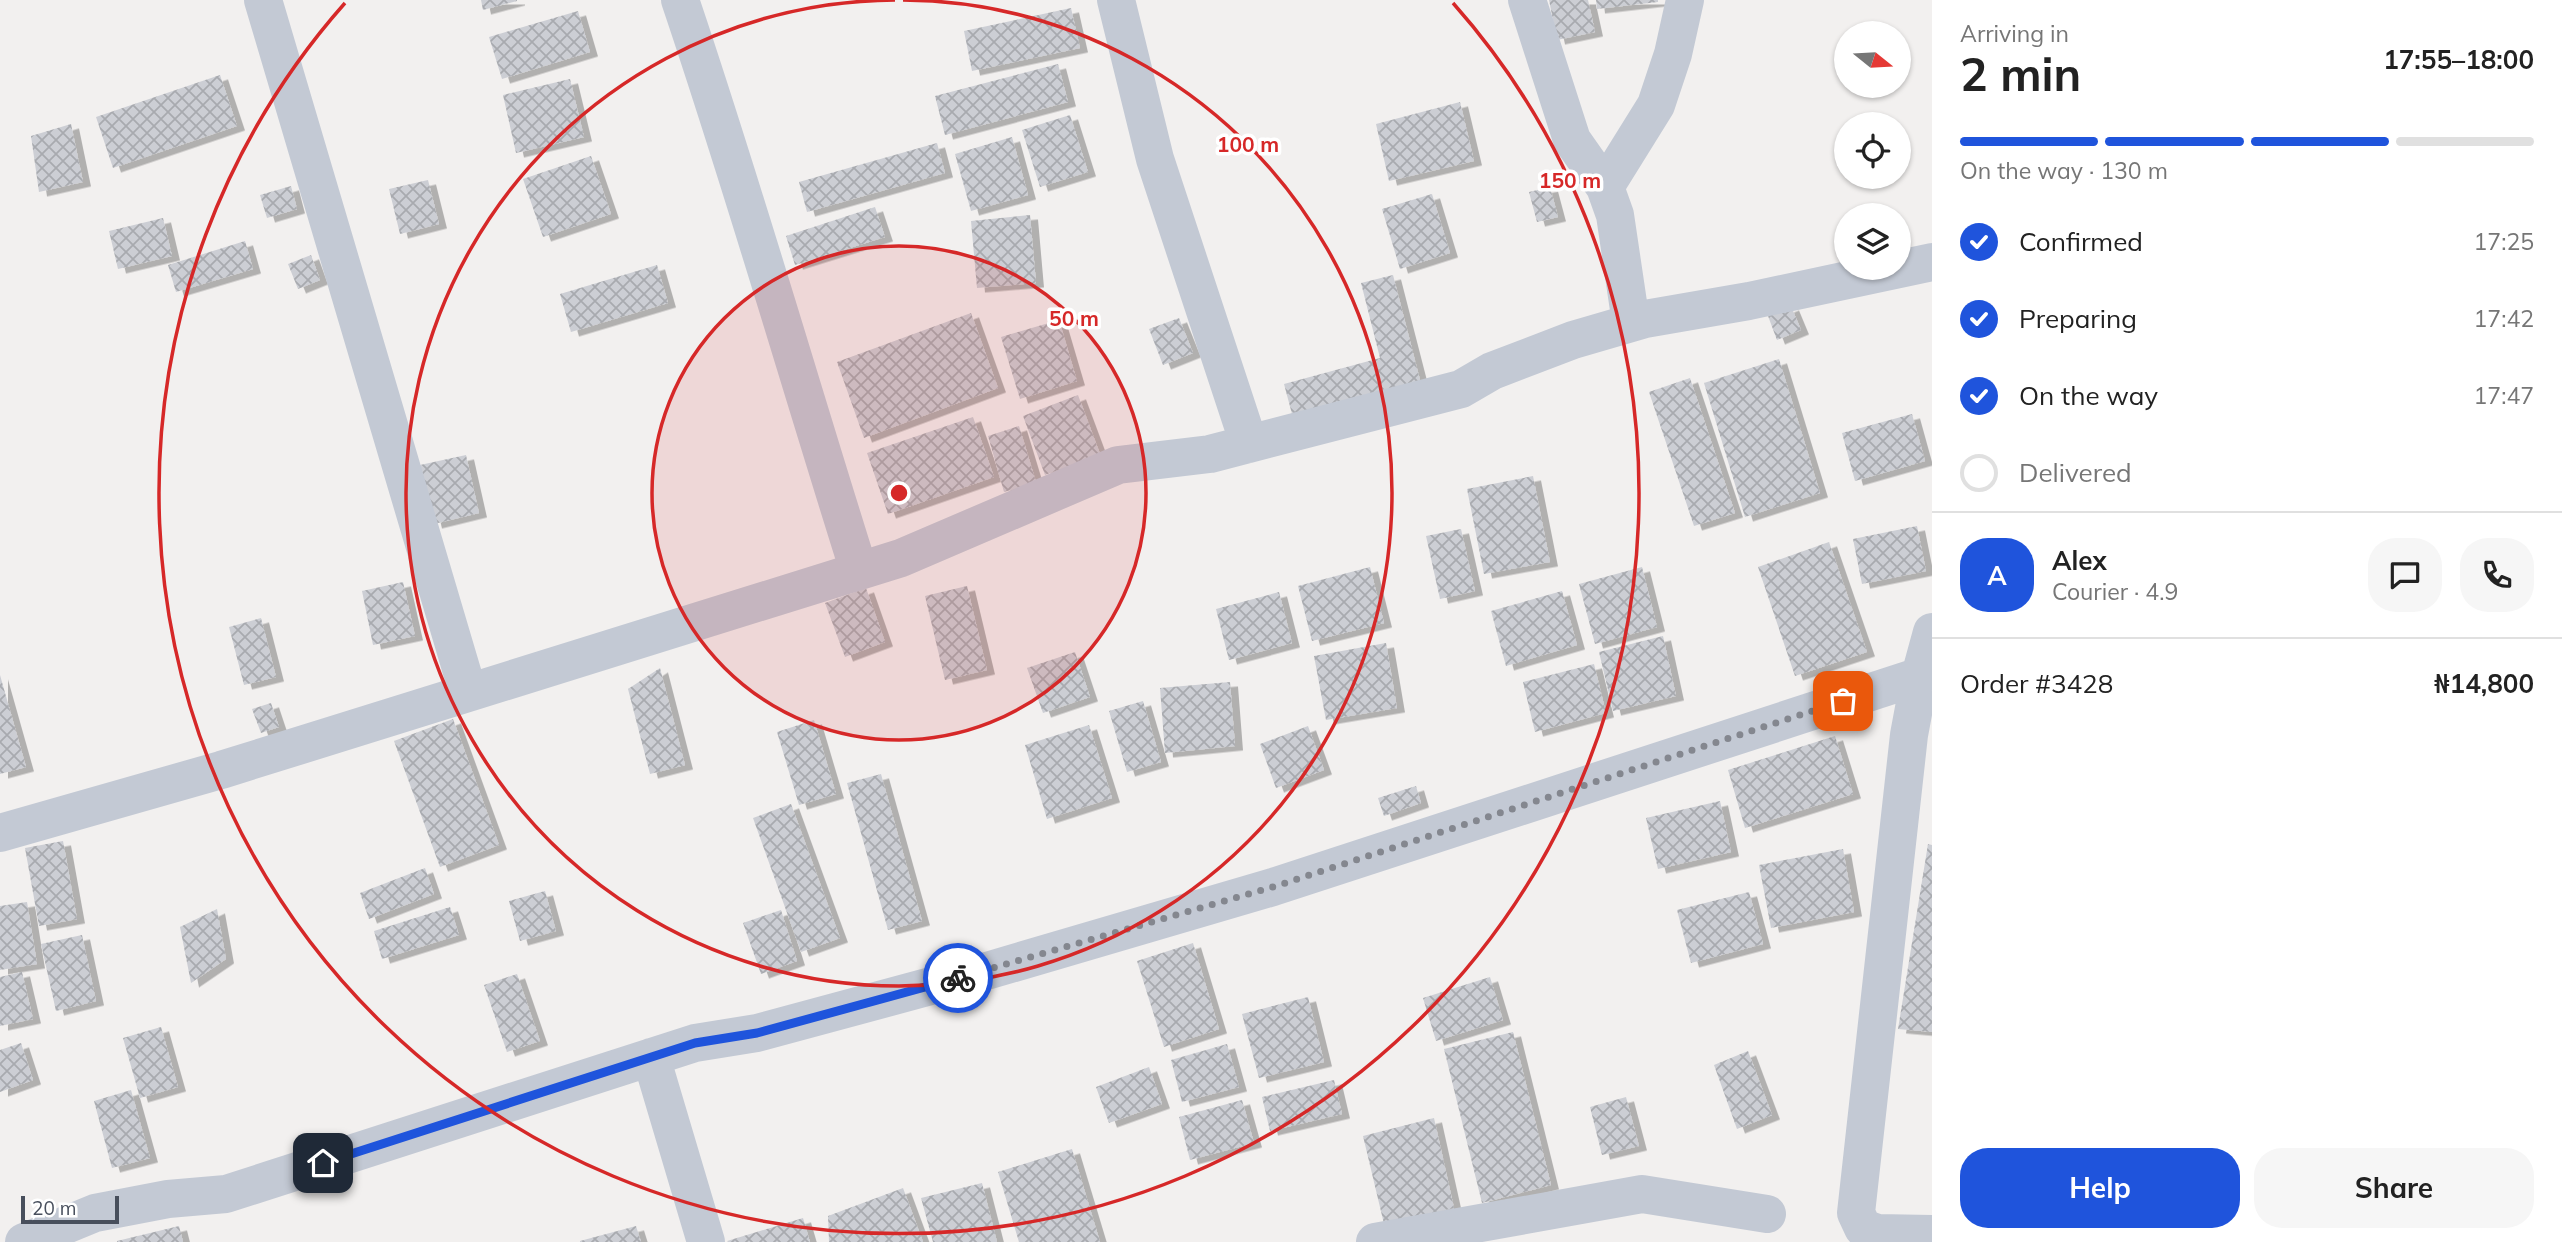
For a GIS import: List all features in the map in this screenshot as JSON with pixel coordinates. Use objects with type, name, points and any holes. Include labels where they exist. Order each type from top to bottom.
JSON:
[{"type":"street","points":[[263,0],[468,692]]},
{"type":"street","points":[[680,0],[733,158],[757,247],[859,571]]},
{"type":"street","points":[[1116,0],[1155,159],[1249,444]]},
{"type":"street","points":[[1528,0],[1572,140],[1605,187],[1615,215],[1631,323]]},
{"type":"street","points":[[1605,187],[1656,105],[1673,54],[1685,0]]},
{"type":"street","points":[[0,833],[221,770],[901,558],[1118,466],[1210,454],[1461,389],[1492,371],[1631,323],[1932,262]]},
{"type":"street","points":[[1932,632],[1920,676],[1909,735],[1916,815],[1856,1213],[1863,1228],[1877,1233],[1932,1234]]},
{"type":"street","points":[[24,1242],[94,1213],[168,1199],[226,1194],[695,1043],[757,1033],[990,970],[1273,887],[1920,676]]},
{"type":"street","points":[[651,1057],[706,1242]]},
{"type":"street","points":[[1375,1242],[1642,1194],[1767,1214]]},
{"type":"building","points":[[481,0],[517,0],[517,1],[483,10]]},
{"type":"building","points":[[1549,0],[1588,0],[1595,32],[1557,40]]},
{"type":"building","points":[[1596,0],[1658,0],[1658,2],[1597,9]]},
{"type":"building","points":[[1071,8],[1080,48],[972,71],[964,31]]},
{"type":"building","points":[[578,11],[590,52],[502,79],[489,37]]},
{"type":"building","points":[[1058,64],[1068,102],[945,135],[935,96]]},
{"type":"building","points":[[220,75],[237,126],[113,168],[96,117]]},
{"type":"building","points":[[570,79],[584,137],[516,153],[503,95]]},
{"type":"building","points":[[1460,102],[1474,161],[1389,181],[1376,124]]},
{"type":"building","points":[[1070,115],[1088,172],[1040,187],[1022,130]]},
{"type":"building","points":[[71,124],[83,182],[39,192],[31,136]]},
{"type":"building","points":[[1012,137],[1028,195],[971,211],[955,154]]},
{"type":"building","points":[[937,143],[945,173],[807,212],[799,182]]},
{"type":"building","points":[[591,156],[611,214],[543,237],[523,179]]},
{"type":"building","points":[[428,180],[439,224],[400,234],[389,189]]},
{"type":"building","points":[[291,186],[297,209],[267,218],[260,195]]},
{"type":"building","points":[[1550,187],[1558,217],[1537,222],[1529,192]]},
{"type":"building","points":[[1432,194],[1450,253],[1400,269],[1382,209]]},
{"type":"building","points":[[875,207],[885,237],[795,265],[786,236]]},
{"type":"building","points":[[1030,215],[1036,283],[977,288],[971,221]]},
{"type":"building","points":[[163,218],[172,256],[118,269],[109,231]]},
{"type":"building","points":[[245,241],[253,269],[176,292],[168,265]]},
{"type":"building","points":[[311,255],[320,280],[298,289],[288,264]]},
{"type":"building","points":[[657,265],[668,303],[571,332],[560,294]]},
{"type":"building","points":[[1393,275],[1420,380],[1292,414],[1284,384],[1380,358],[1361,283]]},
{"type":"building","points":[[1791,306],[1801,330],[1777,340],[1768,316]]},
{"type":"building","points":[[971,313],[998,388],[864,438],[837,362]]},
{"type":"building","points":[[1179,318],[1193,353],[1163,365],[1149,329]]},
{"type":"building","points":[[1059,320],[1077,381],[1020,399],[1001,337]]},
{"type":"building","points":[[1779,359],[1820,493],[1745,517],[1704,383]]},
{"type":"building","points":[[1690,378],[1735,513],[1694,526],[1649,392]]},
{"type":"building","points":[[1078,395],[1100,454],[1045,475],[1023,416]]},
{"type":"building","points":[[1912,414],[1925,461],[1855,481],[1842,433]]},
{"type":"building","points":[[973,417],[994,477],[888,514],[867,453]]},
{"type":"building","points":[[1019,426],[1036,482],[1004,492],[988,436]]},
{"type":"building","points":[[466,455],[479,513],[434,524],[420,465]]},
{"type":"building","points":[[1533,476],[1550,562],[1484,574],[1467,489]]},
{"type":"building","points":[[1917,526],[1926,571],[1862,584],[1853,539]]},
{"type":"building","points":[[1461,529],[1475,591],[1440,599],[1426,536]]},
{"type":"building","points":[[1829,542],[1867,652],[1795,676],[1758,567]]},
{"type":"building","points":[[1370,567],[1384,623],[1312,641],[1298,586]]},
{"type":"building","points":[[1642,567],[1657,627],[1595,644],[1579,584]]},
{"type":"building","points":[[403,582],[415,636],[373,645],[362,591]]},
{"type":"building","points":[[967,586],[987,670],[945,680],[925,596]]},
{"type":"building","points":[[866,588],[885,642],[845,657],[825,603]]},
{"type":"building","points":[[1562,591],[1577,645],[1506,666],[1491,611]]},
{"type":"building","points":[[1279,592],[1292,643],[1229,660],[1216,609]]},
{"type":"building","points":[[261,618],[276,677],[244,685],[229,627]]},
{"type":"building","points":[[1663,636],[1676,696],[1613,711],[1599,652]]},
{"type":"building","points":[[1386,643],[1397,708],[1326,720],[1314,656]]},
{"type":"building","points":[[1075,652],[1090,697],[1043,713],[1027,668]]},
{"type":"building","points":[[1594,664],[1606,713],[1535,732],[1523,682]]},
{"type":"building","points":[[660,668],[685,765],[650,774],[628,689]]},
{"type":"building","points":[[0,675],[26,767],[0,774]]},
{"type":"building","points":[[1230,682],[1235,746],[1165,753],[1160,688]]},
{"type":"building","points":[[1143,701],[1161,762],[1127,772],[1109,711]]},
{"type":"building","points":[[271,703],[279,727],[261,733],[252,709]]},
{"type":"building","points":[[453,719],[499,845],[440,867],[394,741]]},
{"type":"building","points":[[814,720],[836,794],[799,805],[777,732]]},
{"type":"building","points":[[1089,725],[1112,798],[1047,819],[1025,745]]},
{"type":"building","points":[[1308,726],[1324,770],[1276,788],[1260,744]]},
{"type":"building","points":[[1835,736],[1853,794],[1745,828],[1728,770]]},
{"type":"building","points":[[881,774],[922,921],[888,930],[847,783]]},
{"type":"building","points":[[1416,786],[1421,803],[1384,816],[1378,798]]},
{"type":"building","points":[[1720,801],[1731,852],[1658,869],[1646,818]]},
{"type":"building","points":[[791,804],[840,938],[801,952],[753,818]]},
{"type":"building","points":[[63,841],[77,919],[39,926],[25,848]]},
{"type":"building","points":[[1928,844],[1932,845],[1932,1032],[1898,1029]]},
{"type":"building","points":[[1843,849],[1854,912],[1771,928],[1759,865]]},
{"type":"building","points":[[425,868],[434,894],[369,919],[360,893]]},
{"type":"building","points":[[545,891],[556,931],[520,941],[509,901]]},
{"type":"building","points":[[1749,892],[1763,944],[1691,963],[1677,910]]},
{"type":"building","points":[[27,902],[37,964],[0,970],[0,906]]},
{"type":"building","points":[[450,907],[459,935],[382,959],[374,931]]},
{"type":"building","points":[[217,909],[226,959],[191,983],[180,927]]},
{"type":"building","points":[[781,910],[797,961],[761,974],[743,923]]},
{"type":"building","points":[[82,935],[96,1001],[56,1011],[41,944]]},
{"type":"building","points":[[1193,943],[1219,1029],[1164,1047],[1137,961]]},
{"type":"building","points":[[22,972],[33,1019],[0,1026],[0,977]]},
{"type":"building","points":[[517,974],[540,1041],[507,1052],[484,985]]},
{"type":"building","points":[[1490,977],[1503,1020],[1436,1041],[1423,998]]},
{"type":"building","points":[[1308,997],[1324,1062],[1259,1078],[1242,1014]]},
{"type":"building","points":[[161,1027],[178,1087],[140,1098],[123,1038]]},
{"type":"building","points":[[1513,1032],[1551,1185],[1482,1203],[1444,1049]]},
{"type":"building","points":[[21,1043],[33,1080],[0,1092],[0,1050]]},
{"type":"building","points":[[1227,1044],[1239,1087],[1182,1102],[1171,1060]]},
{"type":"building","points":[[1748,1051],[1772,1115],[1737,1129],[1714,1065]]},
{"type":"building","points":[[1149,1067],[1162,1104],[1109,1123],[1096,1087]]},
{"type":"building","points":[[1334,1080],[1342,1114],[1270,1131],[1262,1097]]},
{"type":"building","points":[[131,1090],[150,1158],[112,1168],[94,1101]]},
{"type":"building","points":[[1626,1097],[1639,1146],[1602,1155],[1590,1107]]},
{"type":"building","points":[[1242,1100],[1254,1143],[1190,1160],[1179,1117]]},
{"type":"building","points":[[1434,1118],[1454,1208],[1384,1224],[1363,1136]]},
{"type":"building","points":[[1072,1149],[1100,1242],[1019,1242],[998,1172]]},
{"type":"building","points":[[982,1183],[997,1242],[933,1242],[921,1198]]},
{"type":"building","points":[[903,1188],[923,1242],[829,1242],[828,1216]]},
{"type":"building","points":[[803,1218],[810,1242],[727,1241]]},
{"type":"building","points":[[179,1226],[183,1242],[117,1242],[117,1241]]},
{"type":"building","points":[[636,1226],[641,1242],[580,1242],[580,1241]]},
{"type":"way so far","points":[[958,978],[1273,887],[1843,701]]},
{"type":"route","points":[[323,1163],[695,1043],[757,1033],[958,978]]}]
